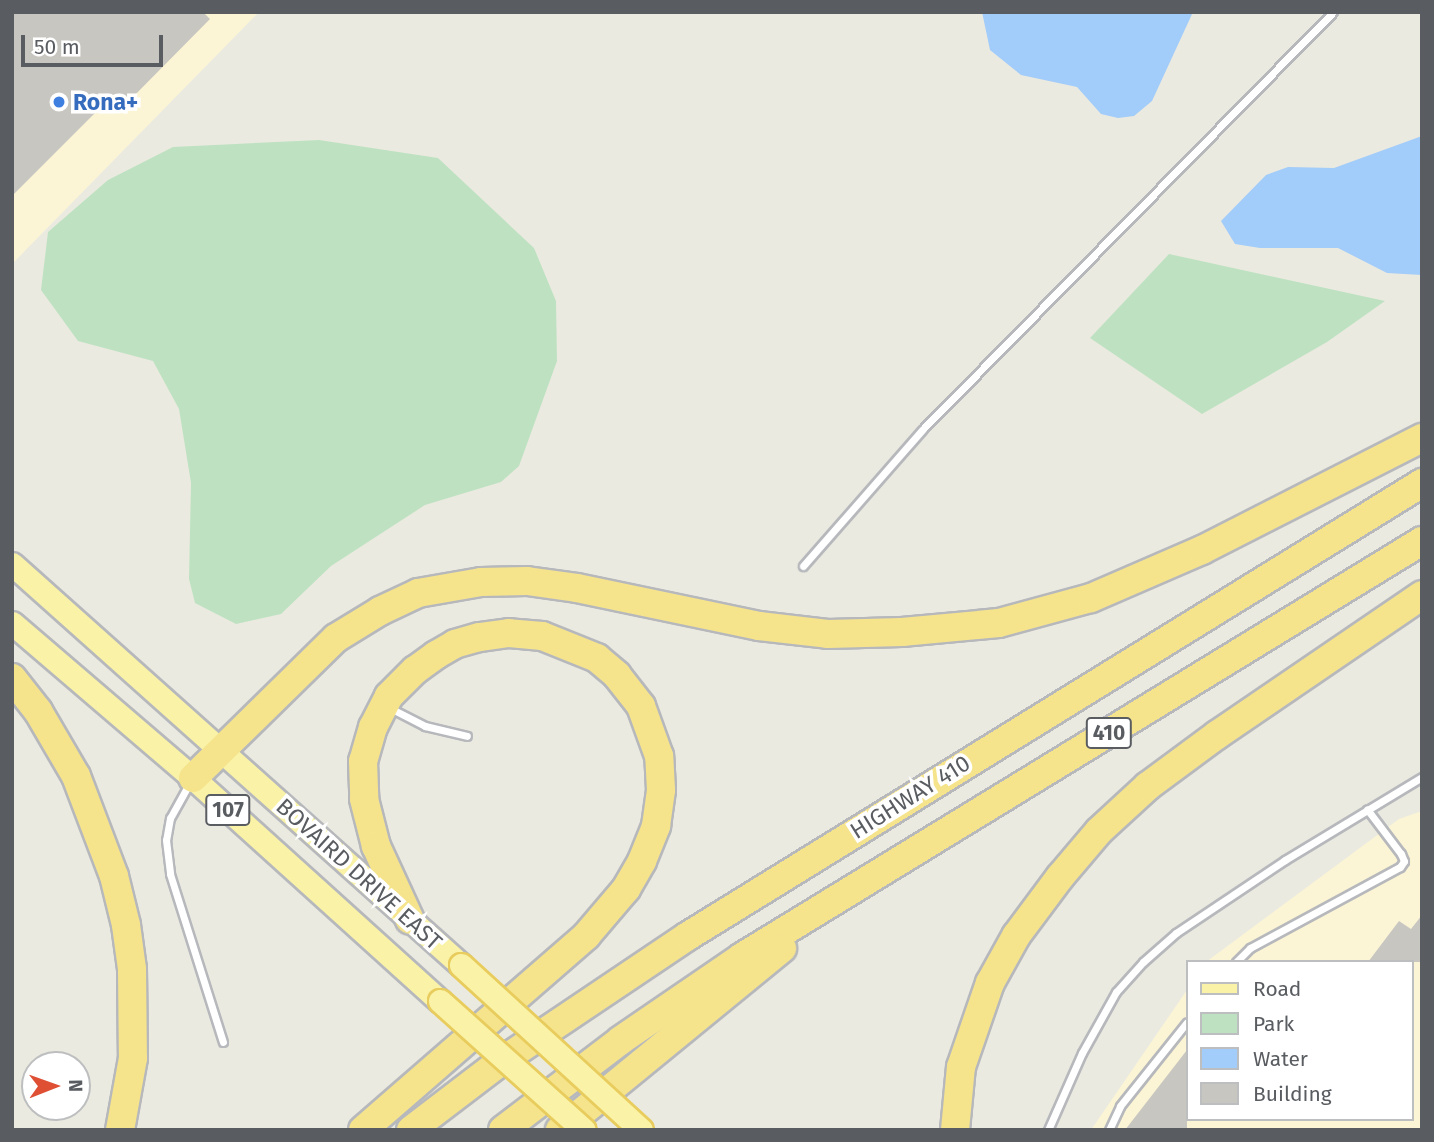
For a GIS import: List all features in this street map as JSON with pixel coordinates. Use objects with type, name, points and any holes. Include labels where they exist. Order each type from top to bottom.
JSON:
[{"type":"highway","points":[[193,778],[336,638],[380,611],[418,593],[481,582],[527,581],[577,588],[759,626],[828,634],[902,632],[999,623],[1091,598],[1202,550],[1422,438]]},
{"type":"highway","name":"HIGHWAY 410","points":[[411,1130],[496,1065],[688,936],[1422,483]]},
{"type":"highway","name":"HIGHWAY 410","points":[[503,1130],[621,1040],[795,924],[1422,541]]},
{"type":"highway","points":[[955,1130],[961,1067],[990,984],[1016,936],[1099,831],[1148,786],[1217,735],[1422,595]]},
{"type":"highway","points":[[363,1130],[586,936],[626,889],[642,861],[656,826],[661,790],[659,756],[641,706],[617,675],[597,658],[553,639],[509,634],[479,637],[455,645],[415,670],[389,696],[373,727],[363,761],[364,799],[376,846],[410,920]]},
{"type":"highway","points":[[12,678],[37,710],[76,776],[114,876],[126,925],[132,969],[133,1058],[120,1130]]},
{"type":"highway","points":[[560,1130],[779,953],[795,924]]},
{"type":"main road","name":"BOVAIRD DRIVE EAST","points":[[12,564],[461,965],[641,1130]]},
{"type":"main road","name":"BOVAIRD DRIVE EAST","points":[[12,623],[193,778],[584,1130]]},
{"type":"lane","points":[[803,566],[922,429],[1333,12]]},
{"type":"lane","points":[[384,706],[425,726],[467,736]]},
{"type":"lane","points":[[1048,1130],[1082,1053],[1116,992],[1143,962],[1176,933],[1367,809],[1422,777]]},
{"type":"lane","points":[[193,778],[170,818],[166,840],[170,874],[223,1042]]},
{"type":"lane","points":[[1238,960],[1250,948],[1400,867],[1404,861],[1401,854],[1367,809]]},
{"type":"lane","points":[[1109,1130],[1120,1106],[1186,1023]]},
{"type":"shaded area","name":"Rona+","points":[[12,12],[259,12],[12,264]]},
{"type":"shaded area","points":[[1422,811],[1422,1130],[1091,1130],[1186,991],[1186,1121],[1413,1121],[1413,960],[1209,960],[1399,819]]},
{"type":"green space","points":[[319,140],[438,158],[534,248],[556,301],[557,361],[519,466],[501,482],[425,505],[331,566],[281,614],[236,624],[195,603],[189,579],[191,483],[179,409],[153,361],[78,341],[41,290],[48,232],[108,180],[173,147]]},
{"type":"green space","points":[[1169,254],[1385,301],[1327,342],[1202,414],[1090,338]]},
{"type":"water","points":[[982,12],[1193,12],[1152,101],[1134,116],[1118,118],[1101,114],[1077,87],[1021,75],[990,50]]},
{"type":"water","points":[[1422,136],[1422,275],[1387,273],[1338,248],[1260,248],[1235,244],[1221,221],[1266,175],[1288,167],[1334,168]]},
{"type":"building","name":"Rona+","points":[[12,12],[203,12],[210,19],[123,107],[112,96],[12,196]]},
{"type":"building","points":[[1422,915],[1422,962],[1370,960],[1399,921],[1411,929]]},
{"type":"building","points":[[1186,1051],[1187,1130],[1125,1130]]},
{"type":"place","name":"Rona+","points":[[59,102]]}]
